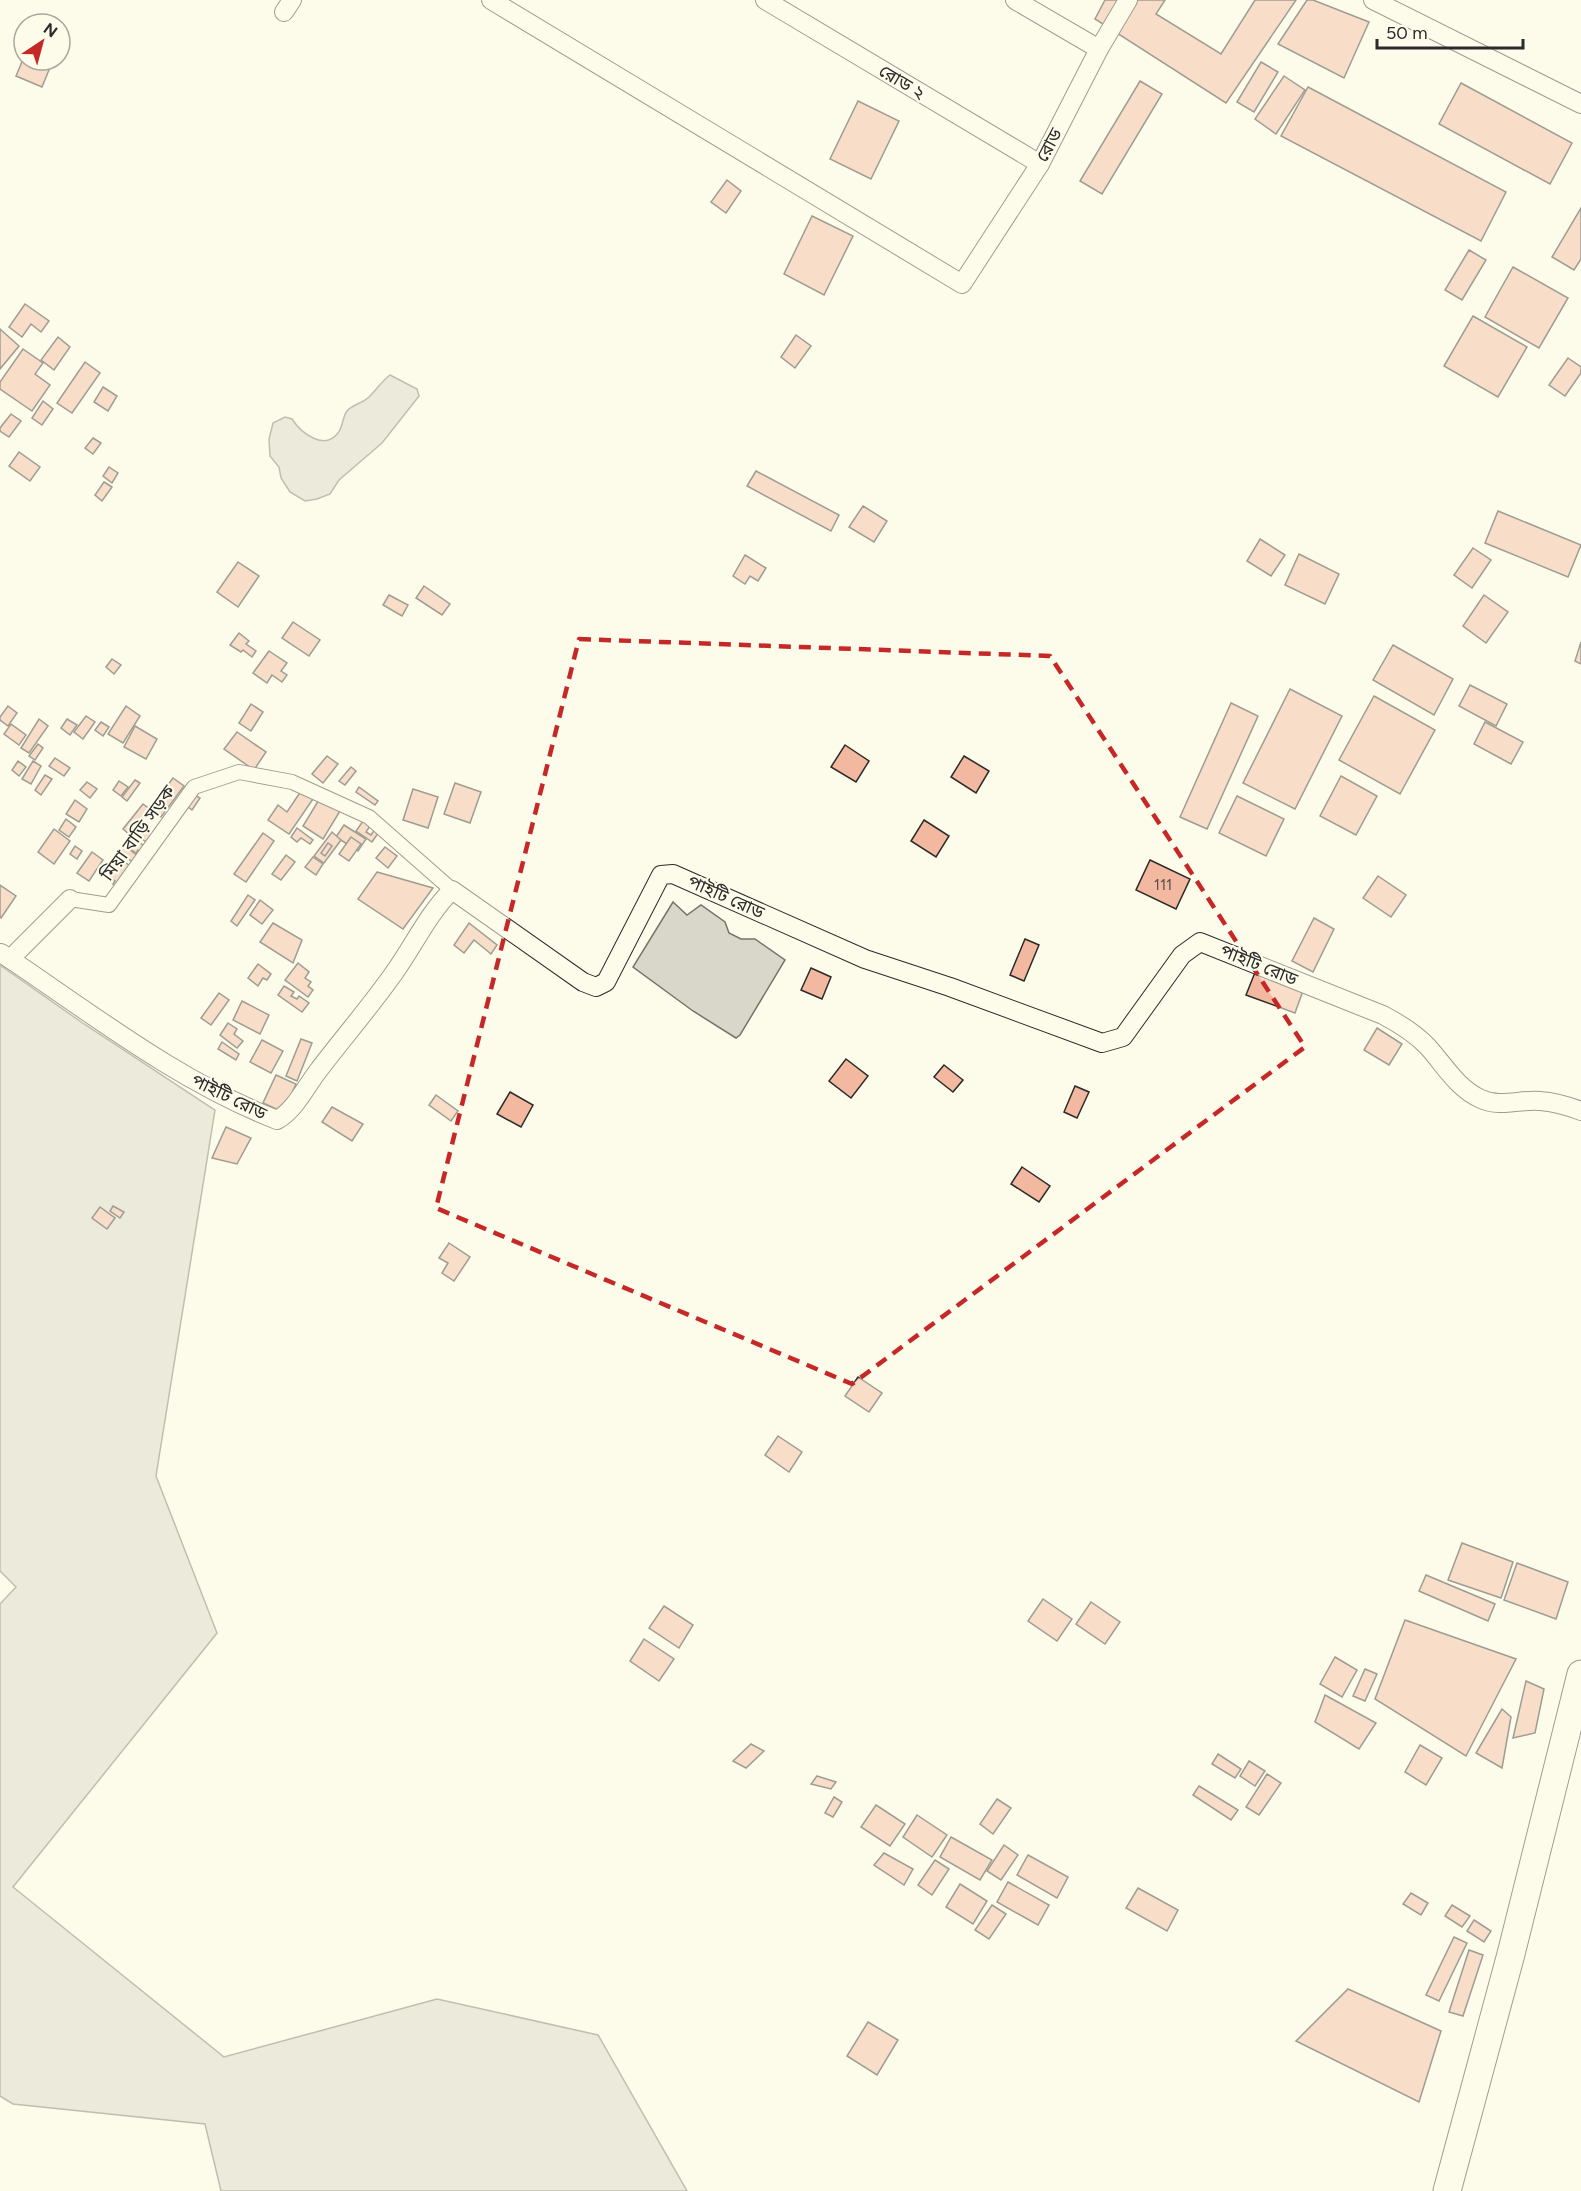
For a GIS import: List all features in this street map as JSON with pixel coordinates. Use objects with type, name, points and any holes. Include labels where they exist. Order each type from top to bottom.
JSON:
[{"type":"main road","points":[[1447,2191],[1581,1674]]},
{"type":"street","name":"রোড","points":[[492,0],[962,284],[1040,164],[1099,49],[1128,0]]},
{"type":"street","name":"রোড ২","points":[[765,0],[1040,164]]},
{"type":"street","points":[[1015,0],[1099,49]]},
{"type":"street","points":[[1372,0],[1581,104]]},
{"type":"street","name":"মিয়া বাড়ি সড়ক","points":[[70,900],[109,904],[194,787],[239,772],[292,782],[369,817],[452,890]]},
{"type":"street","name":"পাইটি রোড","points":[[5,956],[176,1071],[245,1108],[277,1120],[286,1115],[373,1002],[406,955],[436,905],[452,890],[583,982],[596,987],[606,982],[661,875],[673,874],[865,959],[950,987],[1102,1043],[1123,1037],[1182,955],[1200,942],[1383,1015],[1409,1029],[1428,1047],[1456,1082],[1484,1101],[1495,1103],[1539,1101],[1565,1105],[1581,1111]]},
{"type":"street","points":[[5,956],[70,900]]},
{"type":"highlighted area","points":[[579,639],[1050,656],[1305,1047],[852,1384],[436,1208]]},
{"type":"shaded area","points":[[390,375],[417,389],[419,396],[382,443],[339,480],[330,494],[305,501],[290,492],[281,478],[279,467],[270,456],[269,439],[273,423],[285,417],[292,419],[301,430],[313,438],[326,440],[332,438],[340,431],[347,411],[368,398]]},
{"type":"shaded area","points":[[673,902],[687,915],[701,905],[725,922],[729,933],[741,939],[755,939],[785,960],[736,1038],[693,1011],[633,967]]},
{"type":"shaded area","points":[[0,965],[84,1024],[215,1110],[156,1476],[217,1633],[13,1887],[224,2057],[437,1999],[598,2035],[687,2191],[221,2191],[205,2124],[13,2104],[0,2096],[0,1604],[16,1587],[0,1571]]},
{"type":"building","points":[[1105,0],[1165,0],[1156,14],[1221,54],[1255,0],[1296,0],[1226,103],[1095,19]]},
{"type":"building","points":[[1307,0],[1313,0],[1369,22],[1344,78],[1278,44]]},
{"type":"building","points":[[1261,62],[1278,72],[1254,112],[1237,102]]},
{"type":"building","points":[[18,72],[48,72],[42,87],[16,76]]},
{"type":"building","points":[[1284,76],[1305,90],[1276,134],[1255,119]]},
{"type":"building","points":[[1140,81],[1162,94],[1102,194],[1080,181]]},
{"type":"building","points":[[1461,83],[1572,143],[1550,184],[1439,124]]},
{"type":"building","points":[[1308,87],[1506,192],[1481,241],[1281,136]]},
{"type":"building","points":[[858,101],[899,121],[871,179],[830,159]]},
{"type":"building","points":[[727,180],[741,191],[726,213],[711,202]]},
{"type":"building","points":[[1581,208],[1581,259],[1574,270],[1552,257]]},
{"type":"building","points":[[812,216],[853,236],[824,295],[784,274]]},
{"type":"building","points":[[1469,250],[1486,260],[1462,300],[1445,290]]},
{"type":"building","points":[[1513,267],[1568,298],[1539,348],[1485,317]]},
{"type":"building","points":[[25,304],[49,321],[41,332],[31,324],[22,337],[9,327]]},
{"type":"building","points":[[1473,316],[1527,347],[1498,397],[1444,366]]},
{"type":"building","points":[[0,329],[19,346],[0,369]]},
{"type":"building","points":[[796,335],[811,346],[795,368],[781,357]]},
{"type":"building","points":[[58,337],[70,347],[54,370],[41,360]]},
{"type":"building","points":[[23,349],[43,363],[35,374],[50,385],[32,411],[0,389],[0,382]]},
{"type":"building","points":[[1568,358],[1581,367],[1581,373],[1565,396],[1549,385]]},
{"type":"building","points":[[85,362],[100,373],[72,413],[57,403]]},
{"type":"building","points":[[103,387],[117,396],[108,411],[94,402]]},
{"type":"building","points":[[43,401],[53,409],[42,425],[32,418]]},
{"type":"building","points":[[11,414],[21,421],[9,437],[0,431],[0,428]]},
{"type":"building","points":[[93,438],[101,443],[93,454],[85,448]]},
{"type":"building","points":[[19,452],[40,467],[30,481],[9,466]]},
{"type":"building","points":[[109,467],[118,473],[112,483],[103,476]]},
{"type":"building","points":[[756,471],[839,515],[831,531],[747,486]]},
{"type":"building","points":[[104,482],[112,487],[102,501],[95,495]]},
{"type":"building","points":[[863,506],[887,521],[874,542],[849,527]]},
{"type":"building","points":[[1498,511],[1581,545],[1568,577],[1485,543]]},
{"type":"building","points":[[1260,539],[1285,555],[1271,576],[1247,561]]},
{"type":"building","points":[[1473,548],[1491,560],[1472,588],[1454,575]]},
{"type":"building","points":[[1299,554],[1339,574],[1325,604],[1285,585]]},
{"type":"building","points":[[745,555],[766,568],[758,581],[750,576],[745,584],[733,576]]},
{"type":"building","points":[[238,562],[259,576],[238,607],[217,592]]},
{"type":"building","points":[[424,586],[450,604],[442,615],[416,598]]},
{"type":"building","points":[[389,595],[408,605],[402,616],[383,605]]},
{"type":"building","points":[[1484,595],[1508,612],[1486,643],[1463,626]]},
{"type":"building","points":[[293,622],[320,640],[309,656],[282,638]]},
{"type":"building","points":[[239,633],[249,641],[246,644],[256,651],[252,657],[243,650],[241,652],[230,645]]},
{"type":"building","points":[[1581,642],[1581,664],[1575,661]]},
{"type":"building","points":[[1393,645],[1453,679],[1434,715],[1373,680]]},
{"type":"building","points":[[269,651],[287,663],[281,671],[287,675],[282,682],[272,675],[267,683],[253,673]]},
{"type":"building","points":[[112,659],[121,665],[114,674],[106,667]]},
{"type":"building","points":[[1470,685],[1507,704],[1496,726],[1459,706]]},
{"type":"building","points":[[1290,689],[1342,716],[1295,809],[1243,783]]},
{"type":"building","points":[[1374,696],[1435,730],[1400,794],[1339,760]]},
{"type":"building","points":[[1231,703],[1258,716],[1207,829],[1180,817]]},
{"type":"building","points":[[251,704],[263,712],[251,731],[239,723]]},
{"type":"building","points":[[8,706],[17,713],[8,726],[0,720],[0,717]]},
{"type":"building","points":[[126,706],[140,716],[123,743],[108,734]]},
{"type":"building","points":[[86,716],[95,722],[83,739],[74,732]]},
{"type":"building","points":[[39,719],[48,726],[29,753],[21,748]]},
{"type":"building","points":[[67,719],[77,725],[70,735],[61,728]]},
{"type":"building","points":[[101,722],[109,727],[103,736],[95,730]]},
{"type":"building","points":[[1485,722],[1523,742],[1511,764],[1474,744]]},
{"type":"building","points":[[11,724],[26,735],[19,745],[4,734]]},
{"type":"building","points":[[135,726],[157,739],[146,759],[124,747]]},
{"type":"building","points":[[237,732],[266,752],[254,770],[224,749]]},
{"type":"building","points":[[38,744],[43,748],[35,760],[29,756]]},
{"type":"building","points":[[845,745],[869,761],[856,782],[831,767]]},
{"type":"building","points":[[327,756],[338,764],[323,783],[312,774]]},
{"type":"building","points":[[964,756],[989,771],[976,793],[951,777]]},
{"type":"building","points":[[55,758],[70,768],[64,776],[49,766]]},
{"type":"building","points":[[18,761],[26,767],[19,776],[12,770]]},
{"type":"building","points":[[33,761],[41,766],[31,784],[22,779]]},
{"type":"building","points":[[351,767],[356,771],[345,785],[339,781]]},
{"type":"building","points":[[45,775],[52,779],[41,795],[35,790]]},
{"type":"building","points":[[1341,776],[1377,796],[1356,835],[1320,816]]},
{"type":"building","points":[[173,778],[184,786],[161,817],[150,809]]},
{"type":"building","points":[[135,780],[140,783],[127,801],[122,797]]},
{"type":"building","points":[[119,781],[128,787],[121,796],[113,790]]},
{"type":"building","points":[[87,782],[97,789],[90,798],[80,790]]},
{"type":"building","points":[[455,783],[481,792],[470,823],[444,814]]},
{"type":"building","points":[[359,787],[378,801],[375,805],[356,792]]},
{"type":"building","points":[[413,789],[438,797],[428,828],[403,820]]},
{"type":"building","points":[[301,791],[313,799],[289,834],[268,820],[278,805],[287,812]]},
{"type":"building","points":[[191,793],[200,798],[192,810],[184,804]]},
{"type":"building","points":[[1237,796],[1284,819],[1266,856],[1219,833]]},
{"type":"building","points":[[320,798],[340,811],[323,839],[303,826]]},
{"type":"building","points":[[75,800],[87,809],[79,822],[66,814]]},
{"type":"building","points":[[143,804],[151,810],[131,836],[123,829]]},
{"type":"building","points":[[66,819],[76,827],[69,837],[59,830]]},
{"type":"building","points":[[924,820],[949,836],[936,857],[911,841]]},
{"type":"building","points":[[363,821],[370,826],[366,832],[371,835],[375,829],[379,832],[372,842],[356,831]]},
{"type":"building","points":[[344,825],[366,839],[358,851],[336,837]]},
{"type":"building","points":[[144,828],[154,836],[149,844],[138,836]]},
{"type":"building","points":[[297,828],[313,840],[310,844],[301,838],[297,842],[291,837]]},
{"type":"building","points":[[54,829],[70,841],[54,864],[38,852]]},
{"type":"building","points":[[332,832],[341,840],[324,863],[314,856]]},
{"type":"building","points":[[263,833],[274,841],[246,882],[234,874]]},
{"type":"building","points":[[351,837],[361,844],[349,861],[339,854]]},
{"type":"building","points":[[136,840],[147,848],[143,854],[138,850],[136,853],[127,847]]},
{"type":"building","points":[[328,843],[332,846],[325,856],[321,853]]},
{"type":"building","points":[[75,846],[82,851],[77,859],[70,854]]},
{"type":"building","points":[[125,846],[139,857],[134,863],[120,853]]},
{"type":"building","points":[[385,847],[397,856],[388,868],[376,858]]},
{"type":"building","points":[[92,852],[103,860],[89,881],[77,873]]},
{"type":"building","points":[[286,855],[295,862],[281,880],[272,874]]},
{"type":"building","points":[[313,857],[323,864],[316,875],[305,867]]},
{"type":"building","points":[[119,858],[133,868],[119,888],[113,884],[115,881],[107,875]]},
{"type":"building","points":[[1150,860],[1190,879],[1176,909],[1136,890]]},
{"type":"building","points":[[377,872],[433,888],[403,929],[358,899]]},
{"type":"building","points":[[1378,876],[1406,895],[1391,917],[1363,898]]},
{"type":"building","points":[[0,885],[16,896],[1,918],[0,917]]},
{"type":"building","points":[[248,895],[255,900],[237,926],[231,921]]},
{"type":"building","points":[[260,900],[273,910],[262,924],[250,915]]},
{"type":"building","points":[[1314,918],[1334,929],[1313,972],[1292,961]]},
{"type":"building","points":[[273,923],[302,940],[293,963],[260,942]]},
{"type":"building","points":[[469,923],[497,945],[491,954],[474,940],[464,953],[454,945]]},
{"type":"building","points":[[1025,939],[1039,945],[1024,981],[1010,975]]},
{"type":"building","points":[[298,963],[309,972],[305,978],[311,982],[308,986],[313,990],[308,997],[285,980]]},
{"type":"building","points":[[258,964],[271,974],[267,980],[263,978],[258,986],[248,978]]},
{"type":"building","points":[[811,968],[831,977],[822,999],[801,990]]},
{"type":"building","points":[[1256,970],[1304,988],[1295,1013],[1246,995]]},
{"type":"building","points":[[284,986],[294,992],[291,996],[297,999],[299,996],[309,1003],[302,1012],[278,995]]},
{"type":"building","points":[[219,993],[229,1000],[211,1025],[201,1018]]},
{"type":"building","points":[[242,1001],[269,1015],[260,1034],[233,1020]]},
{"type":"building","points":[[228,1023],[237,1029],[234,1034],[243,1041],[237,1048],[220,1035]]},
{"type":"building","points":[[1377,1028],[1402,1044],[1389,1065],[1364,1050]]},
{"type":"building","points":[[301,1039],[312,1043],[297,1081],[286,1076]]},
{"type":"building","points":[[262,1040],[283,1051],[271,1073],[250,1062]]},
{"type":"building","points":[[222,1042],[239,1054],[236,1060],[218,1049]]},
{"type":"building","points":[[846,1059],[868,1076],[851,1098],[829,1081]]},
{"type":"building","points":[[944,1065],[963,1080],[953,1092],[934,1077]]},
{"type":"building","points":[[276,1075],[296,1084],[283,1112],[263,1103]]},
{"type":"building","points":[[1075,1086],[1089,1092],[1077,1118],[1064,1112]]},
{"type":"building","points":[[510,1092],[533,1105],[521,1127],[497,1114]]},
{"type":"building","points":[[436,1095],[458,1111],[451,1121],[429,1105]]},
{"type":"building","points":[[332,1107],[363,1124],[352,1141],[322,1122]]},
{"type":"building","points":[[226,1127],[251,1138],[237,1164],[212,1158]]},
{"type":"building","points":[[1022,1167],[1050,1186],[1039,1202],[1011,1184]]},
{"type":"building","points":[[113,1206],[124,1212],[120,1218],[110,1211]]},
{"type":"building","points":[[100,1207],[115,1218],[107,1229],[92,1218]]},
{"type":"building","points":[[449,1243],[470,1257],[454,1281],[442,1273],[448,1263],[439,1258]]},
{"type":"building","points":[[858,1377],[882,1393],[869,1412],[845,1396]]},
{"type":"building","points":[[778,1436],[802,1452],[789,1472],[765,1455]]},
{"type":"building","points":[[1462,1543],[1513,1562],[1501,1598],[1448,1580]]},
{"type":"building","points":[[1517,1563],[1568,1582],[1556,1619],[1504,1600]]},
{"type":"building","points":[[1426,1575],[1495,1604],[1488,1621],[1419,1591]]},
{"type":"building","points":[[1043,1599],[1072,1619],[1057,1641],[1028,1621]]},
{"type":"building","points":[[1091,1602],[1120,1622],[1105,1644],[1076,1624]]},
{"type":"building","points":[[664,1606],[693,1625],[679,1648],[649,1628]]},
{"type":"building","points":[[1405,1620],[1516,1659],[1466,1756],[1375,1699]]},
{"type":"building","points":[[644,1639],[674,1659],[659,1681],[630,1661]]},
{"type":"building","points":[[1335,1657],[1357,1670],[1342,1697],[1320,1684]]},
{"type":"building","points":[[1365,1669],[1377,1674],[1365,1701],[1353,1696]]},
{"type":"building","points":[[1526,1681],[1544,1689],[1535,1733],[1513,1738]]},
{"type":"building","points":[[1325,1695],[1376,1723],[1359,1749],[1315,1722]]},
{"type":"building","points":[[1502,1709],[1511,1717],[1502,1768],[1476,1753]]},
{"type":"building","points":[[751,1744],[764,1751],[746,1768],[733,1761]]},
{"type":"building","points":[[1420,1745],[1442,1758],[1426,1785],[1405,1772]]},
{"type":"building","points":[[1218,1754],[1241,1769],[1235,1778],[1212,1764]]},
{"type":"building","points":[[1249,1761],[1265,1771],[1255,1786],[1240,1776]]},
{"type":"building","points":[[1267,1774],[1281,1783],[1259,1815],[1246,1807]]},
{"type":"building","points":[[817,1776],[836,1782],[831,1789],[811,1784]]},
{"type":"building","points":[[1199,1786],[1238,1810],[1231,1820],[1193,1795]]},
{"type":"building","points":[[834,1797],[842,1802],[833,1817],[825,1813]]},
{"type":"building","points":[[997,1799],[1011,1808],[993,1834],[980,1824]]},
{"type":"building","points":[[876,1805],[905,1824],[890,1846],[861,1827]]},
{"type":"building","points":[[917,1815],[947,1835],[932,1857],[903,1837]]},
{"type":"building","points":[[951,1837],[992,1860],[980,1880],[940,1857]]},
{"type":"building","points":[[1004,1845],[1018,1855],[1001,1880],[987,1871]]},
{"type":"building","points":[[884,1853],[913,1869],[904,1885],[874,1865]]},
{"type":"building","points":[[1028,1855],[1068,1877],[1057,1898],[1017,1875]]},
{"type":"building","points":[[935,1860],[949,1869],[932,1895],[918,1885]]},
{"type":"building","points":[[1008,1882],[1049,1905],[1038,1925],[997,1902]]},
{"type":"building","points":[[960,1884],[987,1901],[973,1924],[946,1907]]},
{"type":"building","points":[[1138,1888],[1178,1910],[1167,1931],[1126,1908]]},
{"type":"building","points":[[1411,1893],[1428,1903],[1421,1915],[1403,1904]]},
{"type":"building","points":[[992,1905],[1006,1914],[989,1939],[975,1930]]},
{"type":"building","points":[[1452,1905],[1470,1916],[1462,1927],[1445,1916]]},
{"type":"building","points":[[1474,1920],[1491,1931],[1484,1942],[1467,1931]]},
{"type":"building","points":[[1454,1937],[1467,1943],[1439,2001],[1426,1995]]},
{"type":"building","points":[[1469,1950],[1483,1955],[1463,2016],[1449,2012]]},
{"type":"building","points":[[1348,1989],[1441,2031],[1419,2102],[1296,2041]]},
{"type":"building","points":[[868,2022],[898,2040],[877,2075],[847,2056]]}]
